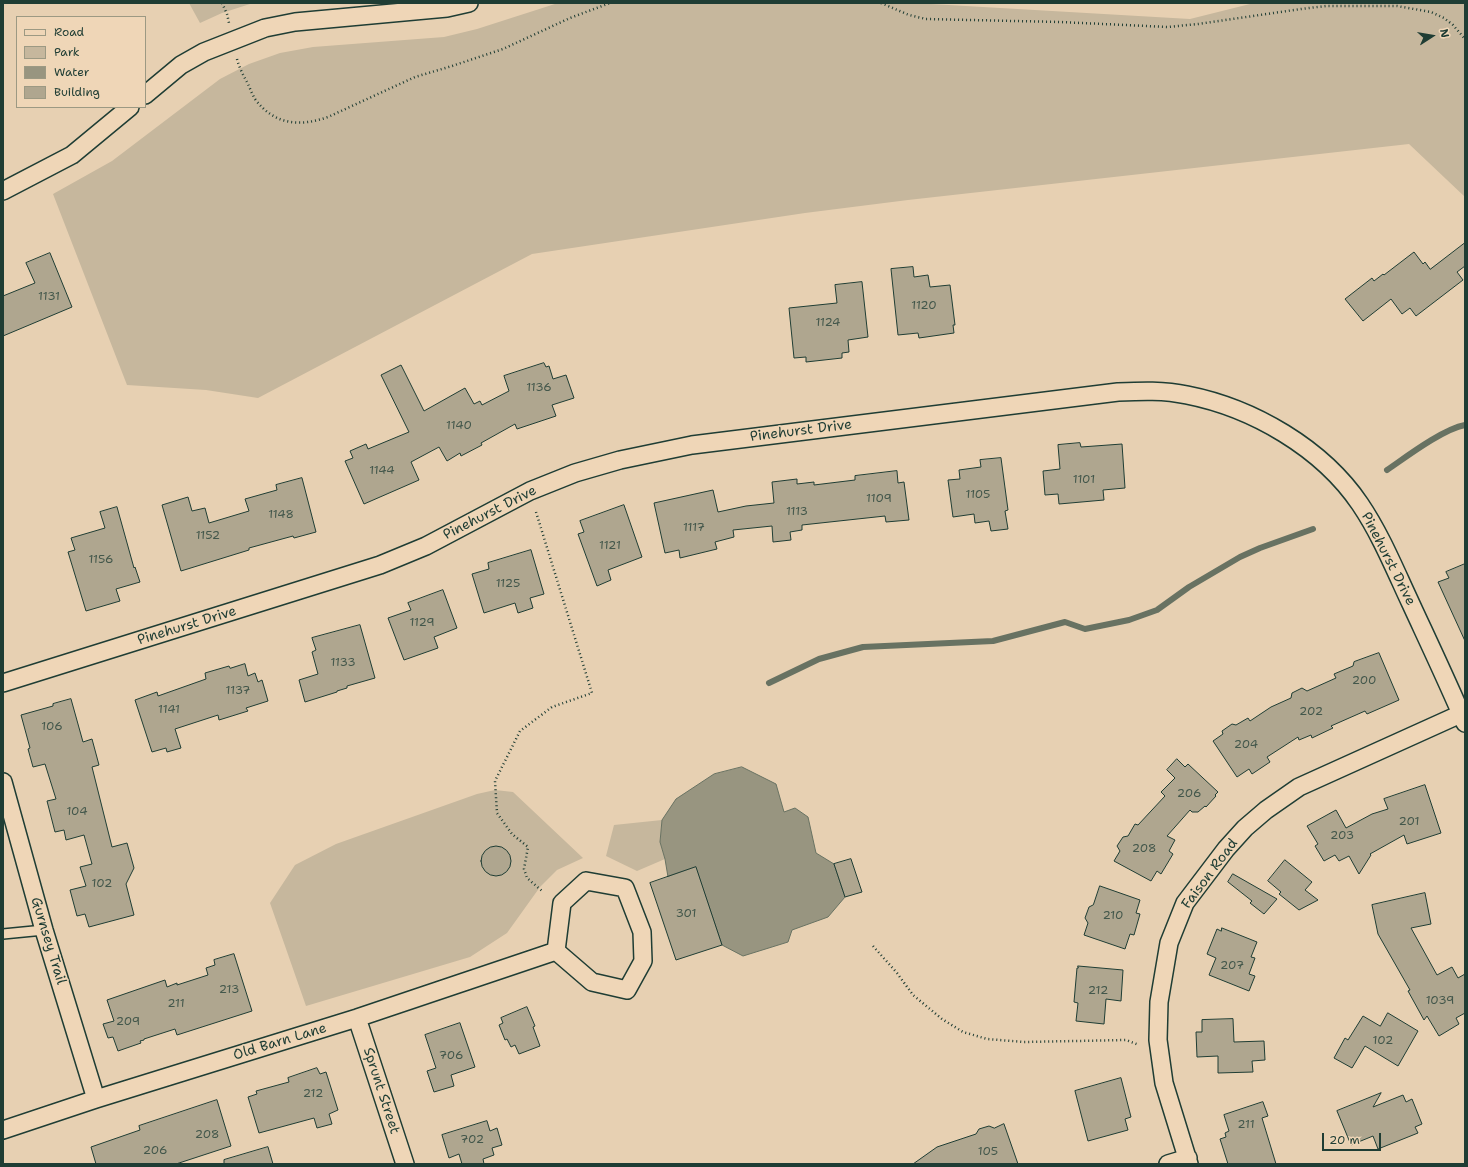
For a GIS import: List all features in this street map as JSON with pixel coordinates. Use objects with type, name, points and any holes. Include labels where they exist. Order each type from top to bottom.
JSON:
[{"type":"street","points":[[146,94],[181,65],[204,52],[265,28],[295,22],[447,8],[469,3]]},
{"type":"street","points":[[3,191],[72,155],[129,108]]},
{"type":"street","name":"Pinehurst Drive","points":[[3,683],[380,565],[426,546],[530,491],[576,473],[620,460],[692,445],[1118,392],[1140,391],[1187,395],[1232,408],[1276,429],[1298,443],[1327,466],[1360,503],[1372,524],[1464,716]]},
{"type":"street","name":"Faison Road","points":[[1188,1161],[1164,1083],[1158,1040],[1159,1002],[1169,942],[1185,903],[1226,849],[1245,828],[1266,810],[1299,787],[1464,716]]},
{"type":"street","name":"Gurnsey Trail","points":[[3,782],[44,930],[96,1099]]},
{"type":"street","points":[[586,881],[625,888],[642,932],[643,961],[627,990],[592,982],[556,952],[562,902],[586,881]]},
{"type":"street","name":"Old Barn Lane","points":[[3,1130],[96,1099],[357,1018],[556,952]]},
{"type":"street","name":"Sprunt Street","points":[[357,1018],[406,1164]]},
{"type":"street","points":[[1168,1164],[1188,1161]]},
{"type":"lane","points":[[3,934],[44,930]]},
{"type":"path","points":[[222,3],[230,26]]},
{"type":"path","points":[[235,54],[238,65],[255,99],[268,113],[280,120],[293,123],[314,122],[415,77],[503,49],[570,18],[610,3]]},
{"type":"path","points":[[881,3],[909,15],[932,20],[1060,22],[1168,27],[1326,6],[1397,6],[1431,12],[1444,18],[1453,25],[1465,39]]},
{"type":"path","points":[[536,512],[592,693],[552,707],[520,731],[495,781],[497,813],[512,834],[528,847],[524,869],[527,878],[542,891]]},
{"type":"path","points":[[873,946],[897,973],[913,995],[942,1019],[963,1032],[987,1039],[1024,1042],[1126,1040],[1139,1045]]},
{"type":"green space","points":[[189,3],[250,4],[222,13],[200,23]]},
{"type":"green space","points":[[558,3],[914,3],[1190,19],[1254,3],[1465,3],[1465,197],[1409,144],[908,200],[805,213],[532,254],[258,398],[206,390],[127,385],[53,194],[112,161],[220,79],[249,64],[280,53],[313,47],[444,37],[477,29]]},
{"type":"green space","points":[[495,790],[513,792],[583,858],[557,870],[540,887],[507,933],[470,957],[306,1006],[270,903],[295,865],[336,844],[477,794]]},
{"type":"green space","points":[[662,820],[660,842],[665,859],[637,871],[606,856],[614,825]]},
{"type":"water","points":[[742,767],[776,784],[784,812],[795,808],[808,817],[816,853],[834,864],[845,897],[828,917],[792,930],[788,942],[743,956],[722,945],[696,868],[668,877],[660,842],[662,820],[676,799],[714,774]]},
{"type":"building","points":[[1465,243],[1465,266],[1457,272],[1463,280],[1416,316],[1410,308],[1402,314],[1391,299],[1363,321],[1345,299],[1372,278],[1374,281],[1383,274],[1384,275],[1414,252],[1423,264],[1425,262],[1430,269]]},
{"type":"building","points":[[50,253],[72,307],[3,336],[3,296],[35,283],[26,263]]},
{"type":"building","points":[[913,267],[914,277],[928,275],[930,287],[950,285],[955,325],[953,325],[954,333],[919,338],[918,333],[898,335],[891,269]]},
{"type":"building","points":[[862,282],[868,337],[848,340],[849,352],[842,353],[842,358],[806,362],[806,357],[794,358],[789,308],[837,303],[835,285]]},
{"type":"building","points":[[544,363],[546,367],[549,366],[553,379],[566,375],[574,398],[552,405],[556,416],[517,429],[515,424],[481,443],[482,445],[461,456],[460,453],[447,461],[439,447],[411,462],[419,480],[364,504],[345,461],[353,458],[350,451],[366,444],[368,449],[409,432],[381,375],[401,365],[424,411],[465,388],[474,404],[480,401],[482,405],[509,391],[504,376]]},
{"type":"building","points":[[1080,443],[1081,447],[1122,444],[1125,488],[1103,490],[1104,500],[1059,504],[1058,494],[1045,495],[1043,471],[1060,469],[1058,445]]},
{"type":"building","points":[[1001,458],[1008,510],[1005,511],[1008,529],[991,531],[989,521],[975,523],[974,514],[953,517],[948,480],[960,479],[959,470],[981,467],[980,460]]},
{"type":"building","points":[[897,471],[898,483],[904,482],[909,520],[886,522],[885,516],[802,525],[802,530],[790,532],[791,540],[773,542],[772,526],[733,530],[734,537],[715,542],[717,549],[680,558],[679,550],[665,553],[654,503],[713,490],[718,512],[746,506],[774,503],[772,482],[797,479],[797,484],[814,482],[814,485],[855,480],[855,476]]},
{"type":"building","points":[[302,478],[316,532],[294,538],[293,536],[249,548],[249,550],[181,571],[162,505],[188,497],[192,511],[205,508],[209,523],[249,511],[245,499],[277,490],[276,485]]},
{"type":"building","points":[[624,505],[642,557],[608,570],[611,580],[597,586],[578,534],[584,532],[580,521]]},
{"type":"building","points":[[117,507],[134,568],[135,567],[140,582],[116,589],[120,601],[86,611],[68,552],[75,550],[71,538],[105,528],[100,512]]},
{"type":"building","points":[[531,550],[544,594],[530,598],[533,608],[518,613],[515,603],[484,613],[472,574],[489,569],[488,563]]},
{"type":"building","points":[[1465,564],[1465,641],[1438,582],[1449,578],[1446,572]]},
{"type":"building","points":[[443,590],[457,628],[434,637],[438,648],[404,660],[388,618],[411,610],[408,603]]},
{"type":"building","points":[[360,625],[375,678],[347,686],[347,688],[337,692],[305,702],[299,680],[318,674],[312,652],[316,650],[312,638]]},
{"type":"building","points":[[1379,653],[1399,700],[1367,714],[1365,711],[1331,726],[1333,728],[1312,738],[1311,735],[1299,740],[1298,737],[1267,757],[1270,762],[1252,774],[1249,769],[1237,777],[1213,741],[1223,734],[1222,731],[1232,724],[1236,725],[1248,718],[1250,721],[1271,707],[1291,698],[1292,693],[1302,688],[1307,691],[1336,678],[1334,674],[1353,666],[1354,662]]},
{"type":"building","points":[[245,664],[248,676],[255,673],[258,682],[262,680],[268,701],[246,708],[248,711],[219,720],[218,715],[175,729],[181,748],[167,752],[166,748],[152,752],[135,700],[157,692],[158,696],[206,679],[205,673],[229,666],[230,668]]},
{"type":"building","points":[[71,699],[83,742],[92,739],[99,765],[92,767],[112,847],[127,843],[134,868],[126,884],[134,915],[89,927],[85,914],[77,916],[70,890],[86,886],[80,867],[92,864],[84,835],[66,840],[64,830],[55,832],[47,801],[56,799],[45,764],[33,767],[28,749],[30,748],[21,715]]},
{"type":"building","points":[[1177,759],[1185,767],[1188,764],[1218,792],[1206,807],[1205,806],[1198,812],[1192,812],[1190,810],[1167,836],[1175,840],[1169,851],[1173,854],[1161,874],[1157,871],[1151,881],[1114,861],[1120,851],[1117,846],[1123,837],[1128,836],[1135,824],[1138,825],[1165,796],[1161,792],[1175,778],[1167,770]]},
{"type":"building","points":[[1425,785],[1441,833],[1407,844],[1404,835],[1370,854],[1371,855],[1359,874],[1349,856],[1339,861],[1335,855],[1324,861],[1315,846],[1318,844],[1307,826],[1336,810],[1346,828],[1372,814],[1388,809],[1384,799]]},
{"type":"building","points":[[496,846],[506,851],[511,861],[506,871],[496,876],[486,871],[481,861],[486,851]]},
{"type":"building","points":[[851,859],[862,892],[845,897],[834,864]]},
{"type":"building","points":[[1285,860],[1312,882],[1305,890],[1318,900],[1299,910],[1279,894],[1281,892],[1268,881]]},
{"type":"building","points":[[696,867],[722,945],[676,960],[650,883]]},
{"type":"building","points":[[1233,874],[1277,899],[1264,914],[1250,903],[1252,901],[1228,882]]},
{"type":"building","points":[[1100,886],[1140,900],[1136,913],[1140,914],[1134,935],[1130,934],[1125,949],[1084,935],[1088,923],[1085,918],[1089,907],[1093,905]]},
{"type":"building","points":[[1425,893],[1431,924],[1411,928],[1437,975],[1452,967],[1458,978],[1465,974],[1465,1013],[1456,1018],[1459,1024],[1439,1036],[1427,1016],[1424,1020],[1408,991],[1410,990],[1378,934],[1372,905]]},
{"type":"building","points":[[1222,928],[1257,942],[1251,957],[1255,958],[1249,974],[1255,976],[1249,991],[1209,975],[1216,958],[1207,954],[1217,929],[1221,931]]},
{"type":"building","points":[[234,954],[252,1011],[177,1035],[175,1029],[144,1039],[140,1041],[141,1043],[118,1051],[113,1037],[108,1038],[103,1024],[114,1021],[107,1000],[165,980],[167,987],[208,975],[206,968],[215,965],[214,960]]},
{"type":"building","points":[[1078,966],[1123,970],[1121,1001],[1106,999],[1104,1024],[1076,1021],[1078,1003],[1074,1002]]},
{"type":"building","points":[[527,1007],[535,1026],[533,1027],[540,1046],[519,1054],[515,1045],[511,1047],[507,1039],[505,1040],[499,1025],[503,1023],[501,1018]]},
{"type":"building","points":[[1388,1013],[1418,1031],[1398,1066],[1365,1046],[1352,1068],[1334,1058],[1345,1038],[1348,1040],[1363,1016],[1380,1026]]},
{"type":"building","points":[[1233,1019],[1234,1042],[1264,1041],[1265,1060],[1252,1061],[1253,1072],[1218,1073],[1218,1056],[1197,1057],[1196,1032],[1202,1032],[1202,1020]]},
{"type":"building","points":[[460,1023],[475,1067],[451,1075],[454,1086],[434,1092],[427,1071],[436,1068],[425,1035]]},
{"type":"building","points":[[317,1068],[320,1074],[326,1072],[338,1110],[329,1114],[332,1124],[317,1128],[314,1118],[259,1133],[248,1097],[257,1094],[256,1091],[289,1082],[288,1078]]},
{"type":"building","points":[[1121,1078],[1131,1117],[1125,1119],[1128,1130],[1088,1141],[1075,1091]]},
{"type":"building","points":[[1381,1093],[1373,1107],[1403,1095],[1406,1102],[1412,1099],[1422,1124],[1415,1127],[1418,1133],[1378,1149],[1373,1136],[1351,1145],[1337,1111]]},
{"type":"building","points":[[217,1100],[231,1146],[176,1164],[96,1164],[91,1147],[140,1130],[139,1126]]},
{"type":"building","points":[[1263,1102],[1268,1116],[1262,1118],[1276,1164],[1228,1164],[1220,1139],[1226,1137],[1225,1133],[1229,1131],[1224,1115]]},
{"type":"building","points":[[487,1121],[490,1131],[497,1128],[502,1145],[492,1148],[494,1155],[483,1159],[484,1164],[462,1164],[459,1154],[449,1158],[442,1135]]},
{"type":"building","points":[[1004,1124],[1018,1164],[913,1164],[937,1147],[976,1134],[979,1129],[989,1126],[994,1128]]},
{"type":"building","points":[[268,1147],[273,1164],[224,1164],[224,1160]]},
{"type":"waterway","points":[[1387,470],[1414,451],[1446,432],[1465,425]]},
{"type":"waterway","points":[[769,683],[819,659],[863,647],[993,641],[1065,622],[1085,629],[1129,620],[1157,610],[1189,587],[1240,557],[1260,548],[1313,529]]}]
